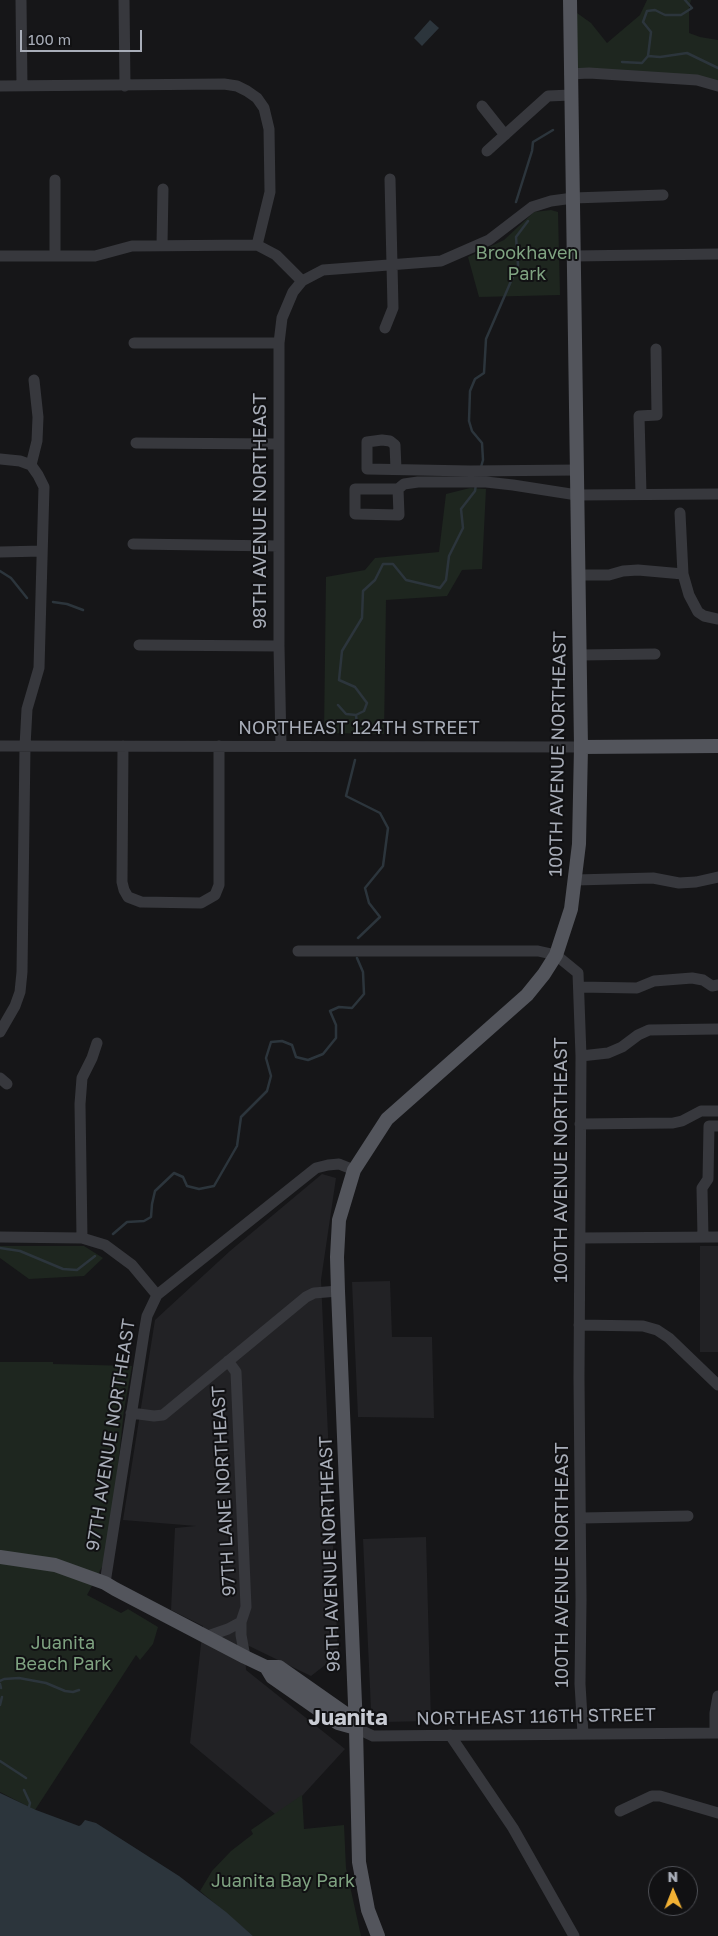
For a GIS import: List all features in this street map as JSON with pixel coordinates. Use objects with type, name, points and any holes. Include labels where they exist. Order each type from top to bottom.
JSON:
[{"type":"main road","name":"100TH AVENUE NORTHEAST","points":[[556,955],[572,909],[579,844],[580,748],[570,0]]},
{"type":"main road","name":"NORTHEAST 124TH STREET","points":[[580,748],[718,746]]},
{"type":"main road","name":"98TH AVENUE NORTHEAST","points":[[378,1936],[368,1910],[361,1882],[359,1862],[356,1728],[338,1291],[337,1257],[340,1220],[344,1199],[354,1170],[387,1120],[527,995],[556,955]]},
{"type":"main road","points":[[0,1557],[54,1565],[105,1583],[266,1667],[272,1677],[338,1723],[356,1728]]},
{"type":"street","points":[[22,0],[22,86]]},
{"type":"street","points":[[124,0],[125,86]]},
{"type":"street","points":[[570,74],[697,80],[718,86]]},
{"type":"street","points":[[0,86],[224,84],[237,86],[257,98],[264,108],[268,119],[270,192],[257,245]]},
{"type":"street","points":[[487,151],[548,96],[571,95]]},
{"type":"street","points":[[482,106],[505,135]]},
{"type":"street","points":[[386,328],[393,308],[390,179]]},
{"type":"street","points":[[55,180],[55,256]]},
{"type":"street","points":[[162,245],[163,189]]},
{"type":"street","points":[[0,256],[94,256],[132,246],[257,245],[276,255],[302,281],[323,270],[440,261],[463,253],[489,240],[532,207],[551,201],[573,198],[663,195]]},
{"type":"street","points":[[574,256],[718,254]]},
{"type":"street","name":"98TH AVENUE NORTHEAST","points":[[281,746],[278,546],[279,342],[282,318],[293,292],[302,281]]},
{"type":"street","points":[[134,343],[279,342]]},
{"type":"street","points":[[641,494],[639,416],[657,416],[656,348]]},
{"type":"street","points":[[31,465],[38,441],[38,417],[34,380]]},
{"type":"street","points":[[136,443],[279,444]]},
{"type":"street","points":[[0,459],[20,461],[31,465],[44,487],[39,668],[27,709],[25,746],[22,972],[20,992],[16,1006],[0,1032]]},
{"type":"street","points":[[396,469],[470,477],[486,482],[577,495],[718,494]]},
{"type":"street","points":[[398,489],[404,484],[470,477],[486,470],[577,470]]},
{"type":"street","points":[[680,513],[683,574],[689,595],[698,612],[704,616],[718,619]]},
{"type":"street","points":[[133,544],[278,546]]},
{"type":"street","points":[[0,552],[42,552]]},
{"type":"street","points":[[578,575],[609,575],[623,571],[638,570],[683,574]]},
{"type":"street","points":[[139,645],[279,646]]},
{"type":"street","points":[[579,655],[655,654]]},
{"type":"street","name":"NORTHEAST 124TH STREET","points":[[0,746],[580,748]]},
{"type":"street","points":[[124,746],[122,882],[128,897],[141,902],[201,903],[215,895],[219,886],[219,746]]},
{"type":"street","points":[[575,880],[652,878],[679,883],[696,882],[718,877]]},
{"type":"street","points":[[298,951],[538,950],[556,955]]},
{"type":"street","name":"100TH AVENUE NORTHEAST","points":[[556,955],[578,973],[579,987],[581,1056],[579,1325],[580,1684],[583,1734]]},
{"type":"street","points":[[579,987],[637,988],[654,981],[692,978],[703,980],[712,986],[718,986]]},
{"type":"street","points":[[581,1056],[608,1053],[622,1047],[638,1035],[649,1030],[718,1029]]},
{"type":"street","points":[[82,1238],[80,1104],[82,1078],[92,1058],[97,1042]]},
{"type":"street","points":[[580,1124],[673,1123],[682,1121],[701,1111],[718,1111]]},
{"type":"street","points":[[703,1237],[702,1188],[708,1179],[709,1126],[718,1126]]},
{"type":"street","points":[[0,1237],[82,1238],[106,1245],[132,1265],[157,1295],[316,1168],[339,1164],[354,1170]]},
{"type":"street","points":[[580,1238],[718,1237]]},
{"type":"street","points":[[131,1413],[154,1416],[163,1415],[306,1297],[314,1293],[338,1291]]},
{"type":"street","name":"97TH AVENUE NORTHEAST","points":[[105,1583],[147,1316],[157,1295]]},
{"type":"street","points":[[579,1325],[643,1326],[657,1330],[669,1338],[718,1385]]},
{"type":"street","name":"97TH LANE NORTHEAST","points":[[228,1361],[236,1372],[246,1607],[241,1622],[241,1635],[245,1657]]},
{"type":"street","points":[[581,1518],[688,1516]]},
{"type":"street","name":"97TH LANE NORTHEAST","points":[[206,1637],[241,1622]]},
{"type":"street","points":[[717,1733],[714,1713],[718,1696]]},
{"type":"street","name":"NORTHEAST 116TH STREET","points":[[356,1728],[373,1736],[717,1733]]},
{"type":"street","points":[[450,1735],[513,1828],[574,1936]]},
{"type":"street","points":[[620,1811],[652,1796],[660,1796],[718,1814]]},
{"type":"shaded area","points":[[430,20],[439,28],[422,46],[414,38]]},
{"type":"shaded area","points":[[322,1174],[336,1178],[321,1280],[338,1655],[311,1676],[245,1644],[246,1670],[345,1749],[281,1819],[190,1743],[203,1626],[171,1610],[175,1528],[196,1526],[123,1520],[155,1320],[230,1251]]},
{"type":"shaded area","points":[[700,1246],[718,1246],[718,1352],[700,1352]]},
{"type":"shaded area","points":[[390,1281],[392,1337],[432,1337],[434,1418],[358,1417],[352,1282]]},
{"type":"shaded area","points":[[426,1537],[431,1721],[383,1722],[374,1718],[371,1709],[363,1539]]},
{"type":"shaded area","points":[[0,1793],[36,1810],[79,1826],[85,1820],[96,1823],[179,1876],[226,1912],[253,1936],[0,1936]]},
{"type":"green space","points":[[647,0],[691,0],[689,8],[689,33],[718,40],[718,86],[570,74],[570,8],[591,23],[607,43],[640,15]]},
{"type":"green space","name":"Brookhaven Park","points":[[551,210],[558,212],[560,295],[479,297],[468,257],[504,240],[534,212]]},
{"type":"green space","points":[[470,488],[486,489],[482,569],[462,570],[447,596],[386,600],[384,734],[324,733],[326,577],[365,570],[375,558],[439,552],[446,494]]},
{"type":"green space","points":[[0,1246],[84,1246],[103,1258],[84,1276],[29,1279],[0,1258]]},
{"type":"green space","name":"Juanita Beach Park","points":[[0,1362],[53,1362],[53,1364],[132,1366],[124,1410],[115,1494],[103,1565],[87,1595],[121,1613],[128,1609],[158,1627],[153,1644],[140,1660],[136,1655],[35,1810],[0,1792]]},
{"type":"green space","name":"Juanita Bay Park","points":[[302,1795],[304,1829],[344,1825],[346,1868],[361,1936],[253,1936],[200,1891],[212,1871],[231,1851],[253,1834],[251,1830]]},
{"type":"waterway","points":[[622,62],[642,63],[648,56],[651,32],[643,22],[647,11],[655,10],[665,15],[681,15],[692,8],[685,0]]},
{"type":"waterway","points":[[648,56],[660,57],[687,53],[718,68]]},
{"type":"waterway","points":[[516,202],[533,142],[553,130]]},
{"type":"waterway","points":[[481,467],[483,460],[482,443],[472,431],[469,421],[470,391],[475,379],[484,373],[486,339],[518,265],[516,237],[528,221]]},
{"type":"waterway","points":[[358,734],[356,715],[364,711],[367,703],[355,687],[339,680],[342,651],[362,618],[363,591],[375,580],[383,564],[393,564],[406,580],[440,588],[446,580],[449,556],[463,528],[461,509],[475,491],[476,484]]},
{"type":"waterway","points":[[0,571],[11,578],[27,598]]},
{"type":"waterway","points":[[53,602],[67,604],[83,610]]},
{"type":"waterway","points":[[338,705],[346,714],[356,715]]},
{"type":"waterway","points":[[355,760],[346,796],[380,813],[388,828],[383,866],[365,888],[369,903],[380,917],[358,938]]},
{"type":"waterway","points":[[113,1234],[127,1222],[144,1221],[151,1217],[155,1191],[174,1173],[183,1177],[187,1186],[199,1189],[214,1186],[237,1146],[241,1117],[267,1091],[271,1076],[266,1058],[271,1042],[282,1041],[292,1045],[296,1057],[308,1060],[323,1054],[336,1038],[336,1025],[330,1011],[339,1007],[352,1008],[364,994],[363,972],[357,958]]},
{"type":"waterway","points":[[0,1248],[20,1251],[63,1269],[77,1270],[95,1256]]},
{"type":"waterway","points":[[0,1681],[19,1678],[46,1683],[65,1691],[73,1692],[79,1690]]},
{"type":"waterway","points":[[0,1684],[1,1688]]},
{"type":"waterway","points":[[0,1705],[2,1697]]},
{"type":"waterway","points":[[0,1761],[26,1778]]},
{"type":"waterway","points":[[24,1790],[30,1803],[29,1807]]},
{"type":"district","name":"Juanita","points":[[348,1718]]}]
